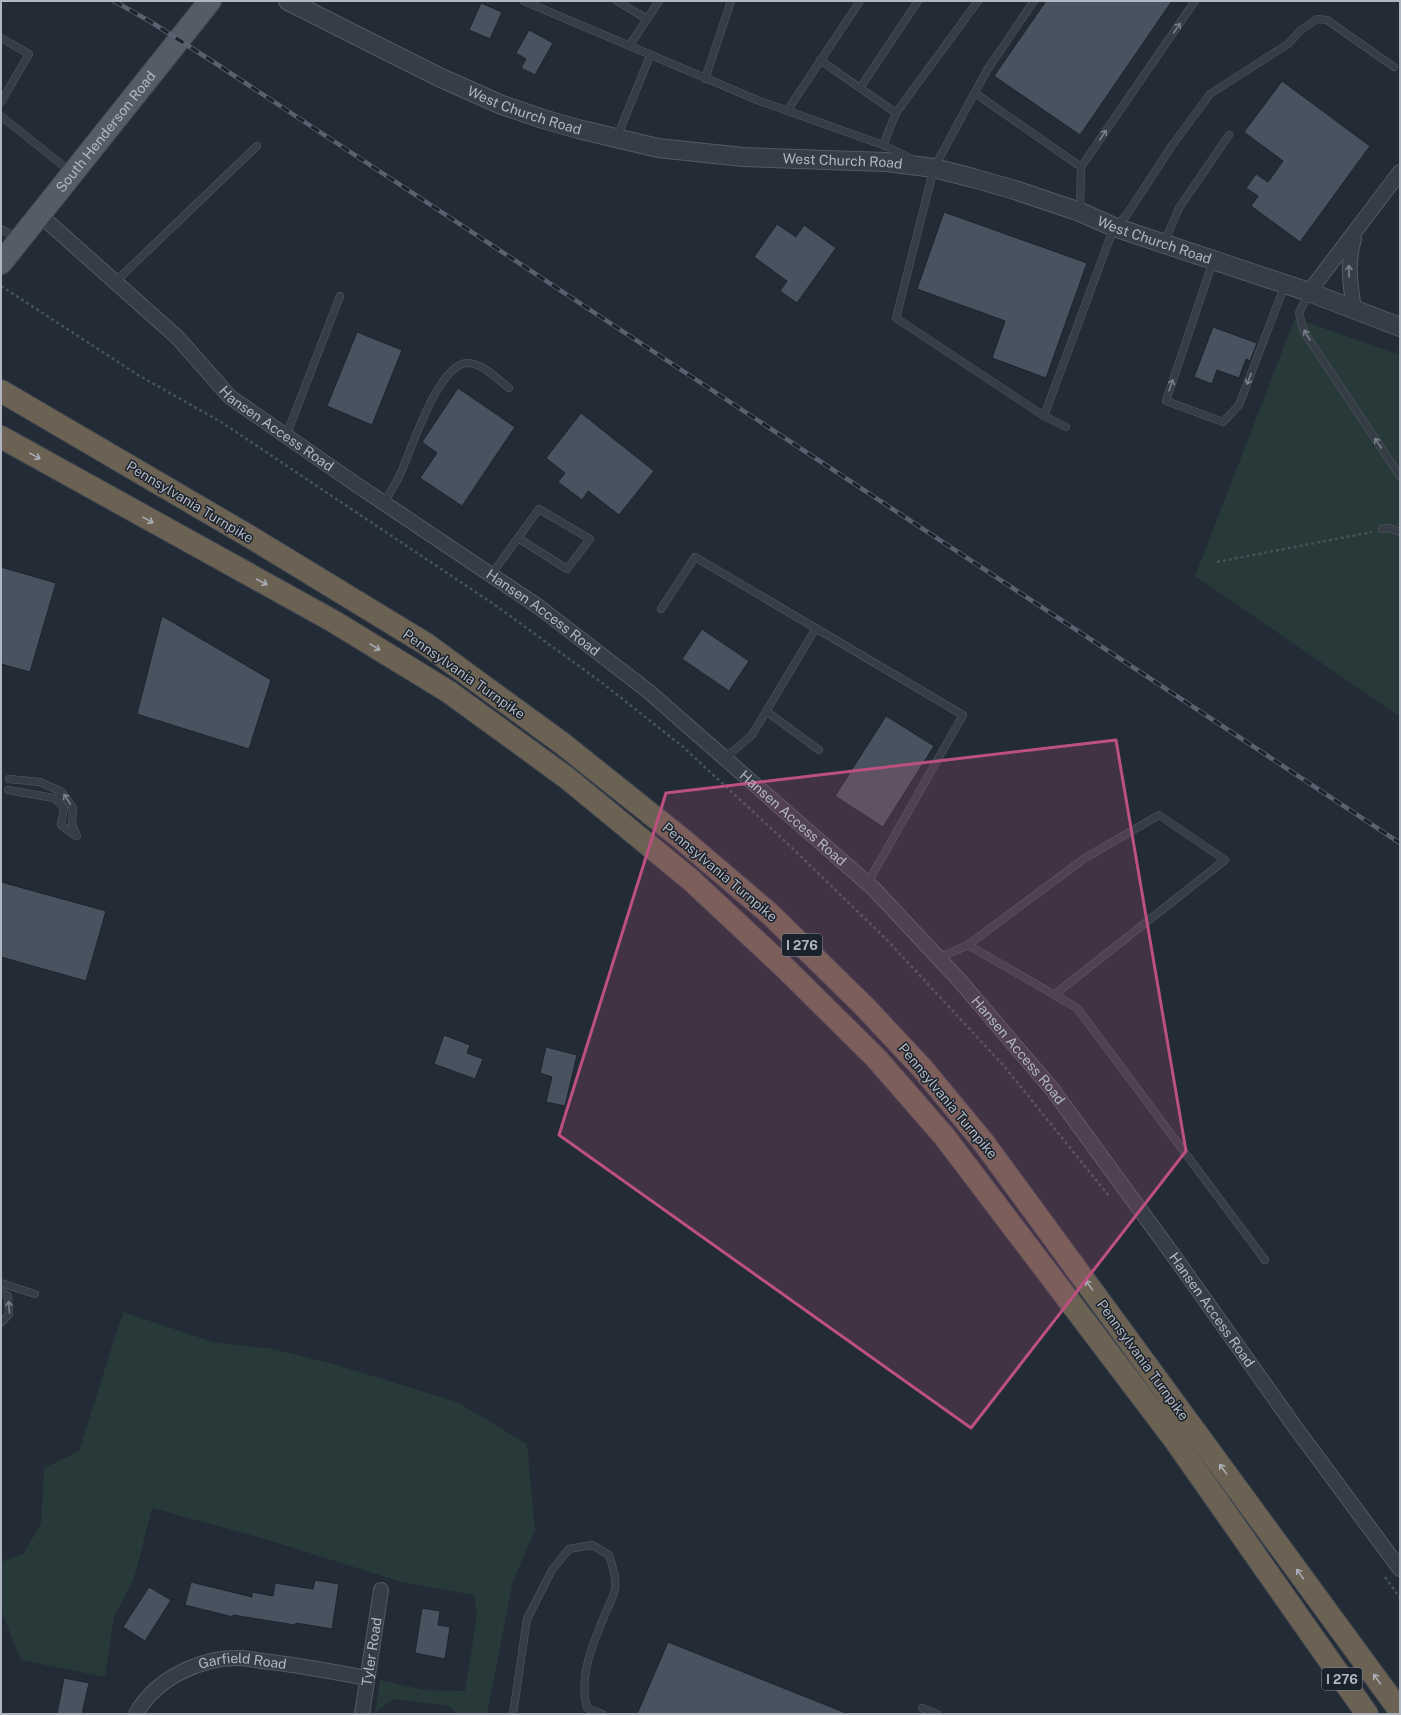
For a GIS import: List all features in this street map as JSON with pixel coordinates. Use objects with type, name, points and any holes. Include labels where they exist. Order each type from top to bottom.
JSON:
[{"type":"highway","name":"Pennsylvania Turnpike","points":[[3,392],[252,538],[426,644],[563,744],[682,840],[770,914],[864,1006],[917,1062],[984,1143],[1400,1711]]},
{"type":"highway","name":"Pennsylvania Turnpike","points":[[1,437],[333,620],[449,692],[567,778],[679,870],[783,966],[876,1058],[944,1136],[1174,1439],[1367,1714]]},
{"type":"main road","name":"South Henderson Road","points":[[1,263],[10,234],[39,214],[210,1]]},
{"type":"street","name":"West Church Road","points":[[288,1],[441,78],[502,105],[543,119],[617,139],[658,148],[743,157],[854,160],[934,168],[1016,190],[1080,212],[1114,227],[1163,245],[1309,292],[1400,327]]},
{"type":"street","points":[[1309,292],[1400,172]]},
{"type":"street","name":"Hansen Access Road","points":[[39,214],[178,338],[230,397],[539,607],[648,691],[867,884],[939,958],[1052,1089],[1176,1259],[1295,1427],[1400,1569]]},
{"type":"street","points":[[1354,309],[1349,255],[1356,230]]},
{"type":"street","name":"Tyler Road","points":[[362,1714],[381,1590]]},
{"type":"street","name":"Garfield Road","points":[[136,1714],[157,1688],[179,1673],[209,1662],[241,1658],[367,1678]]},
{"type":"lane","points":[[524,1],[705,79],[787,111],[883,145],[934,168]]},
{"type":"lane","points":[[617,1],[647,20]]},
{"type":"lane","points":[[629,46],[659,1]]},
{"type":"lane","points":[[705,79],[731,1]]},
{"type":"lane","points":[[787,111],[860,1]]},
{"type":"lane","points":[[860,88],[918,1]]},
{"type":"lane","points":[[883,145],[896,114],[978,1]]},
{"type":"lane","points":[[1034,1],[987,70],[934,168],[896,318],[1044,416],[1066,427]]},
{"type":"lane","points":[[1080,212],[1081,167],[1195,1]]},
{"type":"lane","points":[[1044,416],[1114,227],[1126,216],[1171,147],[1210,94],[1288,44],[1301,30],[1317,19],[1327,20],[1394,67]]},
{"type":"lane","points":[[1,38],[29,54],[1,102]]},
{"type":"lane","points":[[617,139],[650,56]]},
{"type":"lane","points":[[820,60],[896,114]]},
{"type":"lane","points":[[975,93],[1081,167]]},
{"type":"lane","points":[[1,116],[72,173]]},
{"type":"lane","points":[[1163,245],[1179,208],[1229,135]]},
{"type":"lane","points":[[115,282],[257,146]]},
{"type":"lane","points":[[1213,261],[1166,401],[1223,422],[1239,405],[1285,285]]},
{"type":"lane","points":[[1309,292],[1299,313],[1304,332],[1400,476]]},
{"type":"lane","points":[[286,436],[340,296]]},
{"type":"lane","points":[[384,503],[399,477],[431,400],[446,377],[457,367],[466,363],[479,365],[509,388]]},
{"type":"lane","points":[[491,575],[539,509],[590,539],[567,570],[518,538]]},
{"type":"lane","points":[[1382,530],[1389,528],[1400,532]]},
{"type":"lane","points":[[661,609],[695,557],[963,715],[867,884]]},
{"type":"lane","points":[[725,758],[752,735],[816,628]]},
{"type":"lane","points":[[766,711],[819,750]]},
{"type":"lane","points":[[8,790],[54,798],[64,808],[61,825],[77,836],[72,824],[73,808],[62,792],[40,782],[9,779]]},
{"type":"lane","points":[[939,958],[968,945],[1085,858],[1159,815],[1225,860],[1054,995]]},
{"type":"lane","points":[[968,945],[1077,1008],[1265,1260]]},
{"type":"lane","points":[[1,1284],[35,1294]]},
{"type":"lane","points":[[1,1292],[8,1296],[10,1314],[1,1323]]},
{"type":"lane","points":[[513,1714],[527,1619],[552,1570],[569,1549],[592,1545],[609,1555],[614,1573],[615,1589],[596,1638],[585,1676],[584,1699],[587,1708],[602,1714]]},
{"type":"lane","points":[[922,1708],[937,1714]]},
{"type":"path","points":[[1,286],[34,308]]},
{"type":"path","points":[[1217,562],[1382,530]]},
{"type":"highlighted area","points":[[1116,740],[1186,1151],[971,1428],[559,1135],[666,793]]},
{"type":"shaded area","points":[[1295,318],[1400,355],[1400,717],[1195,576]]},
{"type":"shaded area","points":[[123,1312],[213,1342],[273,1349],[337,1365],[457,1402],[527,1444],[535,1530],[513,1581],[487,1714],[457,1714],[449,1706],[393,1699],[375,1713],[380,1680],[424,1690],[465,1691],[477,1615],[474,1595],[401,1582],[265,1539],[152,1508],[134,1579],[114,1617],[105,1677],[21,1660],[2,1613],[1,1562],[23,1554],[41,1524],[44,1468],[79,1451]]},
{"type":"building","points":[[1046,1],[1172,1],[1080,135],[994,76]]},
{"type":"building","points":[[481,3],[502,12],[490,39],[469,30]]},
{"type":"building","points":[[529,30],[553,43],[535,75],[521,68],[526,59],[516,53]]},
{"type":"building","points":[[1282,81],[1370,146],[1300,242],[1251,206],[1258,196],[1246,188],[1256,174],[1268,182],[1283,161],[1244,132]]},
{"type":"building","points":[[944,212],[1087,263],[1046,378],[992,358],[1005,321],[917,289]]},
{"type":"building","points":[[777,224],[796,237],[804,225],[836,248],[797,303],[780,291],[787,281],[754,257]]},
{"type":"building","points":[[1213,327],[1257,343],[1250,361],[1246,359],[1239,378],[1217,370],[1212,384],[1194,377]]},
{"type":"building","points":[[357,332],[402,350],[372,425],[327,406]]},
{"type":"building","points":[[458,388],[515,427],[462,506],[420,478],[437,453],[422,442]]},
{"type":"building","points":[[581,413],[654,471],[619,515],[588,491],[582,500],[558,482],[565,473],[546,458]]},
{"type":"building","points":[[1,567],[56,583],[30,672],[1,664]]},
{"type":"building","points":[[162,616],[271,680],[249,749],[137,714]]},
{"type":"building","points":[[702,629],[749,661],[729,691],[682,659]]},
{"type":"building","points":[[886,716],[934,746],[883,827],[835,796]]},
{"type":"building","points":[[1,882],[106,911],[86,981],[1,957]]},
{"type":"building","points":[[444,1035],[470,1045],[467,1053],[483,1059],[475,1079],[434,1064]]},
{"type":"building","points":[[546,1047],[577,1055],[565,1106],[546,1102],[552,1077],[540,1073]]},
{"type":"building","points":[[315,1580],[339,1584],[332,1629],[296,1623],[295,1625],[233,1615],[233,1617],[185,1605],[191,1582],[252,1597],[252,1592],[273,1596],[275,1583],[313,1589]]},
{"type":"building","points":[[149,1587],[171,1600],[145,1641],[123,1627]]},
{"type":"building","points":[[422,1608],[440,1611],[438,1625],[450,1627],[445,1659],[415,1653]]},
{"type":"building","points":[[668,1642],[846,1713],[846,1714],[637,1714]]},
{"type":"building","points":[[64,1678],[89,1683],[82,1714],[57,1714]]},
{"type":"railway","points":[[114,1],[151,22],[215,63],[1400,843]]}]
